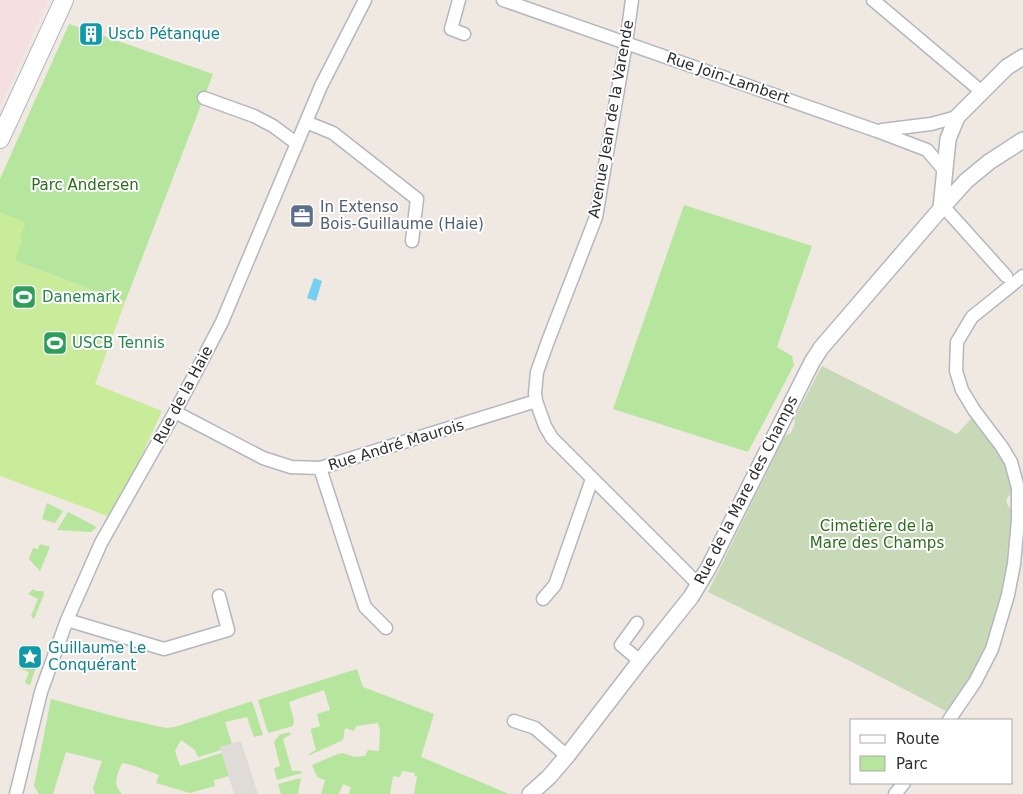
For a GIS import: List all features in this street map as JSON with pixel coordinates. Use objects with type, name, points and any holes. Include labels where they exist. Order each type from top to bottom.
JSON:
[{"type":"main road","points":[[0,139],[64,0]]},
{"type":"street","name":"Rue de la Haie","points":[[16,794],[41,692],[67,620],[101,543],[175,412],[222,322],[296,143],[365,0]]},
{"type":"street","points":[[459,0],[451,29],[464,34]]},
{"type":"street","name":"Rue Join-Lambert","points":[[503,0],[927,150],[944,170]]},
{"type":"street","name":"Avenue Jean de la Varende","points":[[632,0],[596,217],[537,372],[535,393],[545,426],[552,438],[698,584]]},
{"type":"street","points":[[873,0],[982,92]]},
{"type":"street","points":[[1006,276],[942,207],[944,170],[948,139],[957,117],[1007,67],[1023,57]]},
{"type":"street","points":[[204,98],[254,116],[273,126],[296,143]]},
{"type":"street","points":[[877,131],[931,124],[957,117]]},
{"type":"street","points":[[306,122],[333,133],[417,199],[412,241]]},
{"type":"street","name":"Rue de la Mare des Champs","points":[[530,794],[549,777],[567,756],[676,617],[698,584],[724,538],[812,362],[821,348],[942,207],[966,182],[989,162],[1023,140]]},
{"type":"street","points":[[944,170],[955,180],[966,182]]},
{"type":"street","points":[[950,719],[975,682],[992,648],[1008,595],[1014,564],[1018,520],[1018,488],[1011,462],[962,390],[956,371],[957,342],[972,317],[1023,276]]},
{"type":"street","name":"Rue André Maurois","points":[[175,412],[263,458],[291,467],[320,468],[536,401]]},
{"type":"street","points":[[320,468],[365,607],[386,628]]},
{"type":"street","points":[[543,598],[555,585],[592,478]]},
{"type":"street","points":[[67,620],[164,649],[228,630],[219,596]]},
{"type":"street","points":[[637,623],[621,645],[640,661]]},
{"type":"street","points":[[514,721],[534,728],[567,756]]},
{"type":"street","points":[[895,794],[903,784]]},
{"type":"shaded area","points":[[0,0],[48,0],[0,106]]},
{"type":"shaded area","points":[[241,741],[258,794],[234,794],[220,747]]},
{"type":"green space","name":"Parc Andersen","points":[[69,24],[213,74],[125,302],[15,261],[0,231],[0,179]]},
{"type":"green space","points":[[684,205],[812,246],[777,347],[792,356],[794,365],[748,452],[613,409]]},
{"type":"green space","name":"USCB Tennis","points":[[0,212],[26,223],[20,238],[23,239],[15,261],[125,302],[95,384],[162,411],[113,518],[0,476]]},
{"type":"green space","name":"Cimetière de la Mare des Champs","points":[[822,366],[957,434],[972,418],[998,449],[1011,477],[1011,494],[1006,501],[1014,514],[1015,535],[1002,597],[993,627],[978,663],[948,712],[848,660],[708,592],[785,435],[790,434],[795,424],[794,419]]},
{"type":"green space","points":[[47,503],[63,511],[55,523],[42,519]]},
{"type":"green space","points":[[68,512],[96,528],[91,532],[57,530]]},
{"type":"green space","points":[[40,544],[50,547],[40,571],[29,559],[33,548],[38,549]]},
{"type":"green space","points":[[33,589],[43,591],[44,594],[34,619],[31,616],[38,599],[28,594]]},
{"type":"green space","points":[[26,648],[31,649],[31,652],[35,653],[38,651],[39,658],[30,685],[25,683],[29,672],[18,668]]},
{"type":"green space","points":[[357,669],[363,687],[434,714],[421,757],[509,794],[414,794],[417,777],[414,776],[415,773],[402,771],[400,777],[393,776],[390,794],[349,794],[351,787],[343,784],[339,794],[321,794],[325,780],[317,777],[312,765],[338,754],[343,753],[354,757],[365,756],[368,750],[379,751],[380,731],[378,723],[356,726],[354,731],[345,728],[343,740],[308,756],[316,750],[311,729],[320,726],[317,714],[330,710],[324,690],[289,702],[294,721],[293,726],[268,733],[258,700]]},
{"type":"green space","points":[[51,699],[166,728],[175,727],[252,701],[263,735],[254,737],[247,717],[225,722],[232,744],[220,747],[221,750],[198,757],[195,750],[181,740],[175,751],[180,766],[222,753],[229,776],[214,780],[215,786],[190,793],[156,783],[159,775],[122,763],[116,783],[122,794],[95,794],[93,788],[102,761],[66,752],[53,794],[39,794],[34,786]]},
{"type":"green space","points":[[289,732],[291,734],[283,739],[292,771],[301,771],[302,773],[277,780],[274,768],[280,766],[274,742],[279,735]]},
{"type":"green space","points":[[301,778],[298,794],[281,794],[278,784]]},
{"type":"water","points":[[314,278],[322,281],[316,301],[307,298]]},
{"type":"place","name":"Uscb Pétanque","points":[[91,34]]},
{"type":"place","name":"In Extenso Bois-Guillaume (Haie)","points":[[302,216]]},
{"type":"place","name":"Danemark","points":[[24,297]]},
{"type":"place","name":"USCB Tennis","points":[[55,343]]},
{"type":"place","name":"Guillaume Le Conquérant","points":[[30,657]]}]
